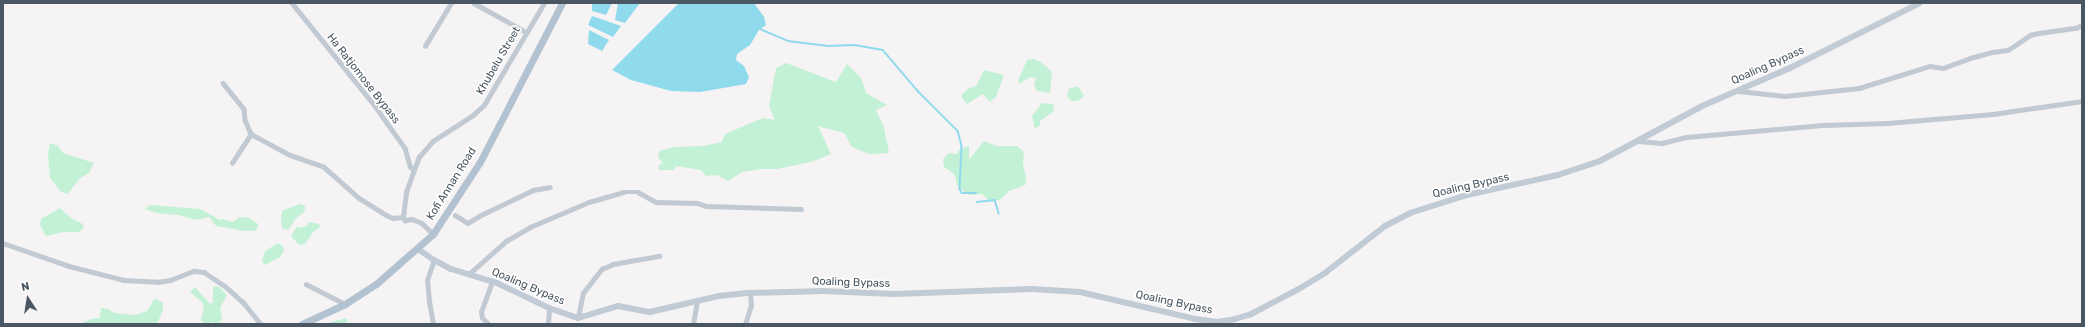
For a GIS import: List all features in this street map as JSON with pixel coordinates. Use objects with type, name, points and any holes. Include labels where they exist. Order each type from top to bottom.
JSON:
[{"type":"main road","name":"Kofi Annan Road","points":[[302,324],[345,304],[376,284],[418,249],[433,234],[480,162],[562,3]]},
{"type":"main road","name":"Qoaling Bypass","points":[[418,249],[451,269],[492,282],[549,308],[578,318],[618,306],[650,312],[719,296],[750,294],[823,291],[894,294],[1060,290],[1080,292],[1195,319],[1217,322],[1235,319],[1251,314],[1297,290],[1325,272],[1385,226],[1410,213],[1467,195],[1509,187],[1578,169],[1600,161],[1702,106],[1739,91],[1834,47],[1920,3]]},
{"type":"street","name":"Ha Ratjomose Bypass","points":[[292,3],[375,106],[405,148],[410,166],[413,169]]},
{"type":"street","points":[[426,46],[451,3]]},
{"type":"street","points":[[474,3],[526,32]]},
{"type":"street","name":"Khubelu Street","points":[[403,217],[406,192],[413,169],[426,148],[484,105],[544,3]]},
{"type":"street","points":[[1739,91],[1786,96],[1859,88],[1930,66],[1943,68],[1970,58],[1992,52],[2008,50],[2030,36],[2039,33],[2076,28],[2082,25]]},
{"type":"street","points":[[223,83],[244,108],[245,120],[251,134],[254,134],[290,155],[324,167],[359,198],[393,218],[403,217],[405,220],[412,219],[422,223],[433,234]]},
{"type":"street","points":[[1636,141],[1662,143],[1686,137],[1824,125],[1888,123],[1993,114],[2082,101]]},
{"type":"street","points":[[232,163],[251,134]]},
{"type":"street","points":[[455,215],[468,223],[479,216],[533,190],[550,187]]},
{"type":"street","points":[[469,274],[506,241],[530,227],[589,202],[624,192],[638,192],[656,202],[696,203],[706,206],[801,209]]},
{"type":"street","points":[[3,243],[69,266],[124,280],[158,282],[170,280],[194,271],[204,272],[225,286],[243,302],[261,324]]},
{"type":"street","points":[[578,318],[583,293],[602,269],[613,264],[660,256]]},
{"type":"street","points":[[433,324],[427,280],[434,260]]},
{"type":"street","points":[[488,324],[482,318],[481,312],[492,282]]},
{"type":"street","points":[[306,284],[345,304]]},
{"type":"street","points":[[745,324],[751,306],[750,294]]},
{"type":"street","points":[[693,324],[697,302]]},
{"type":"street","points":[[548,324],[549,308]]},
{"type":"green space","points":[[1034,59],[1042,63],[1052,72],[1050,93],[1037,91],[1034,84],[1036,78],[1030,77],[1019,84],[1018,81],[1027,60]]},
{"type":"green space","points":[[786,63],[836,82],[847,64],[861,78],[866,93],[887,105],[876,110],[884,127],[889,153],[869,154],[852,147],[844,133],[818,126],[831,154],[811,162],[777,169],[761,169],[742,172],[728,181],[717,175],[706,176],[701,170],[676,166],[674,170],[659,170],[659,165],[663,163],[658,157],[659,151],[674,147],[703,146],[722,142],[725,134],[763,118],[775,120],[769,106],[776,68]]},
{"type":"green space","points":[[984,70],[1004,75],[996,97],[990,102],[983,94],[967,104],[962,98],[962,94],[969,88],[976,86]]},
{"type":"green space","points":[[1078,86],[1084,96],[1078,101],[1071,101],[1067,96],[1069,89]]},
{"type":"green space","points":[[1042,103],[1054,104],[1053,112],[1040,121],[1040,125],[1035,129],[1032,116]]},
{"type":"green space","points":[[984,141],[996,146],[1017,146],[1024,152],[1023,163],[1026,178],[1025,185],[1009,191],[1000,200],[988,200],[982,194],[969,195],[957,186],[956,178],[953,173],[944,167],[943,159],[949,153],[957,154],[959,150],[969,146],[969,160]]},
{"type":"green space","points":[[50,143],[58,146],[63,153],[94,163],[89,173],[80,178],[68,194],[61,192],[50,178],[48,154]]},
{"type":"green space","points":[[301,204],[305,206],[305,210],[302,214],[297,217],[288,230],[282,228],[281,215],[283,210]]},
{"type":"green space","points":[[150,205],[200,209],[220,220],[223,219],[232,222],[240,217],[250,218],[258,224],[258,228],[254,231],[244,231],[216,226],[209,217],[197,220],[178,215],[157,213],[145,209]]},
{"type":"green space","points":[[60,208],[71,218],[83,224],[83,229],[78,232],[64,232],[46,236],[40,225],[41,219]]},
{"type":"green space","points":[[309,222],[319,224],[320,227],[313,232],[305,244],[299,245],[291,236],[297,226],[300,228],[307,226]]},
{"type":"green space","points":[[278,243],[283,246],[284,251],[280,257],[265,265],[262,262],[265,251]]},
{"type":"green space","points":[[218,286],[227,295],[220,308],[222,319],[219,324],[211,322],[205,324],[201,320],[204,307],[202,302],[190,292],[195,287],[210,304],[213,302],[213,287]]},
{"type":"green space","points":[[155,298],[163,303],[163,310],[157,324],[80,324],[91,319],[100,318],[101,308],[108,309],[114,313],[135,315],[147,311]]},
{"type":"green space","points":[[346,318],[348,321],[343,324],[325,324]]},
{"type":"water","points":[[592,3],[612,3],[606,15],[592,11]]},
{"type":"water","points":[[618,3],[640,3],[625,23],[615,20]]},
{"type":"water","points":[[679,3],[754,3],[764,17],[766,25],[759,30],[750,45],[737,54],[736,60],[744,66],[749,77],[746,84],[700,92],[671,91],[631,80],[612,70]]},
{"type":"water","points":[[592,16],[621,26],[613,37],[588,25]]},
{"type":"water","points":[[589,30],[609,40],[602,51],[588,44]]},
{"type":"waterway","points":[[758,28],[788,41],[827,46],[855,45],[883,50],[918,91],[958,131],[962,146],[960,189],[962,193],[976,193]]},
{"type":"waterway","points":[[977,202],[995,200],[999,213]]}]
